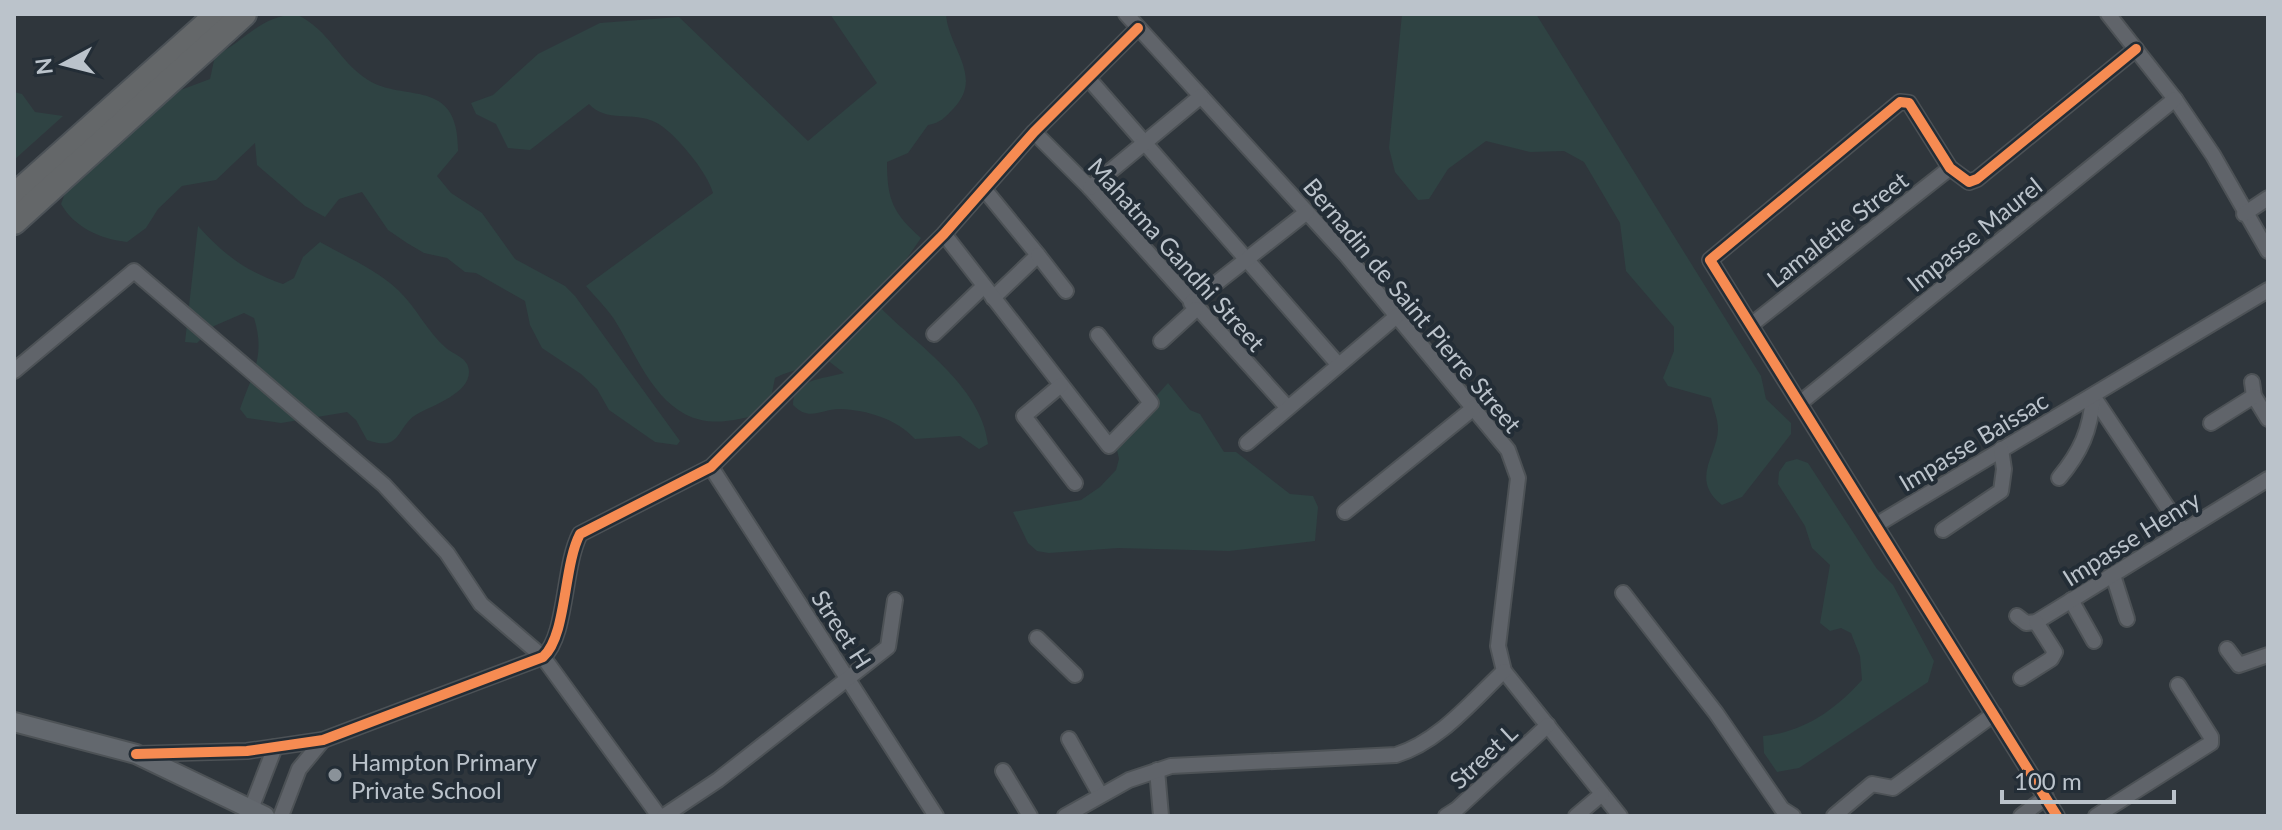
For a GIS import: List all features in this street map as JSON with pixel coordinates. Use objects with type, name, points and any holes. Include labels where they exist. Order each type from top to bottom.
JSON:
[{"type":"highway","points":[[14,196],[218,14]]},
{"type":"highway","points":[[14,222],[244,14]]},
{"type":"main road","points":[[14,722],[136,754],[258,812]]},
{"type":"street","name":"Bernadin de Saint Pierre Street","points":[[1126,14],[1398,315],[1508,450],[1518,478],[1498,646],[1504,671]]},
{"type":"street","points":[[2108,14],[2175,99],[2213,155],[2244,214],[2268,251]]},
{"type":"street","points":[[136,754],[275,747],[323,740],[543,657],[555,636],[570,553],[580,534],[711,467],[944,234],[1034,132],[1138,28]]},
{"type":"street","points":[[2057,816],[1710,260],[1900,102],[1909,103],[1950,168],[1962,179],[1977,179],[2136,49]]},
{"type":"street","points":[[1088,78],[1337,363]]},
{"type":"street","points":[[1090,188],[1201,96]]},
{"type":"street","name":"Impasse Maurel","points":[[1800,403],[2175,99]]},
{"type":"street","name":"Mahatma Gandhi Street","points":[[1034,132],[1090,188],[1287,407]]},
{"type":"street","name":"Lamaletie Street","points":[[1751,325],[1950,168]]},
{"type":"street","points":[[984,189],[1066,291]]},
{"type":"street","points":[[2244,214],[2268,198]]},
{"type":"street","points":[[1161,341],[1194,306],[1247,259],[1307,212]]},
{"type":"street","points":[[944,234],[1109,446],[1151,403],[1098,335]]},
{"type":"street","points":[[934,334],[1038,255]]},
{"type":"street","points":[[14,371],[134,271],[384,485],[447,553],[481,604],[543,657],[661,816],[718,780],[888,647],[895,600]]},
{"type":"street","name":"Impasse Baissac","points":[[1876,525],[2268,290]]},
{"type":"street","points":[[1247,443],[1337,363],[1398,315]]},
{"type":"street","points":[[1061,385],[1024,416],[1075,483]]},
{"type":"street","points":[[2211,423],[2253,389],[2268,419]]},
{"type":"street","points":[[2059,478],[2079,454],[2092,415],[2093,396]]},
{"type":"street","points":[[2093,396],[2183,531]]},
{"type":"street","points":[[1345,512],[1475,407]]},
{"type":"street","points":[[1943,530],[2001,491],[2004,469],[2001,449]]},
{"type":"street","name":"Street H","points":[[711,467],[936,816]]},
{"type":"street","name":"Impasse Henry","points":[[2036,622],[2268,479]]},
{"type":"street","points":[[2113,575],[2127,619]]},
{"type":"street","points":[[1623,593],[1716,713],[1784,814]]},
{"type":"street","points":[[2071,600],[2094,641]]},
{"type":"street","points":[[2017,616],[2026,623],[2036,622],[2055,652],[2051,659],[2021,678]]},
{"type":"street","points":[[1037,638],[1075,675]]},
{"type":"street","points":[[2227,649],[2239,665],[2268,655]]},
{"type":"street","points":[[1065,816],[1100,794],[1157,770],[1396,755],[1432,737],[1504,671],[1620,816]]},
{"type":"street","points":[[2096,816],[2211,743],[2211,737],[2178,685]]},
{"type":"street","points":[[1834,816],[1872,784],[1893,788],[1994,714]]},
{"type":"street","name":"Street L","points":[[1446,816],[1548,725]]},
{"type":"street","points":[[1069,739],[1100,794]]},
{"type":"street","points":[[281,816],[299,769],[323,740]]},
{"type":"street","points":[[258,812],[275,747]]},
{"type":"street","points":[[1157,770],[1161,816]]},
{"type":"street","points":[[1003,771],[1030,816]]},
{"type":"street","points":[[1576,816],[1602,794]]},
{"type":"street","points":[[2021,816],[2046,797]]},
{"type":"green space","points":[[296,14],[317,28],[368,80],[382,87],[427,96],[449,112],[456,127],[458,151],[437,176],[451,193],[482,213],[515,259],[565,286],[575,296],[680,441],[677,445],[655,442],[609,410],[597,389],[581,374],[542,348],[530,325],[525,301],[476,273],[465,272],[447,258],[424,253],[407,243],[388,230],[362,192],[339,199],[325,217],[305,206],[257,165],[255,143],[216,180],[182,186],[158,209],[146,228],[127,242],[90,231],[74,220],[61,204],[69,182],[178,91],[210,79],[215,56],[272,19]]},
{"type":"green space","points":[[830,14],[946,14],[966,85],[954,108],[940,121],[928,125],[908,153],[887,162],[888,186],[894,205],[921,238],[876,303],[943,366],[973,402],[983,422],[988,444],[979,449],[960,436],[915,439],[890,421],[861,411],[840,409],[810,414],[799,410],[793,405],[794,396],[804,385],[844,373],[826,359],[775,378],[768,412],[718,422],[701,420],[672,406],[650,381],[614,319],[586,286],[713,193],[697,164],[671,134],[655,122],[603,113],[589,104],[530,150],[508,148],[496,124],[476,114],[471,103],[493,95],[538,54],[600,23],[679,17],[808,141],[877,83]]},
{"type":"green space","points":[[1402,14],[1536,14],[1761,376],[1766,399],[1791,423],[1791,434],[1742,497],[1722,505],[1707,486],[1706,476],[1718,429],[1711,398],[1668,386],[1663,378],[1674,351],[1674,327],[1626,271],[1620,223],[1584,162],[1564,151],[1530,152],[1486,141],[1448,169],[1429,199],[1418,200],[1395,172],[1389,148]]},
{"type":"green space","points":[[14,92],[22,94],[35,112],[63,116],[14,160]]},
{"type":"green space","points":[[198,226],[237,261],[283,284],[294,278],[303,257],[320,242],[380,276],[398,290],[448,350],[464,360],[469,372],[463,386],[450,397],[411,418],[398,436],[387,443],[367,440],[356,420],[347,412],[281,423],[247,418],[240,409],[258,354],[254,318],[244,313],[214,326],[197,343],[185,342]]},
{"type":"green space","points":[[1168,383],[1190,410],[1200,414],[1224,452],[1236,452],[1290,494],[1313,496],[1318,507],[1315,541],[1229,551],[1118,548],[1049,553],[1037,551],[1028,543],[1013,512],[1081,500],[1100,487],[1116,470],[1119,459],[1114,436],[1119,425],[1139,415]]},
{"type":"green space","points":[[1797,459],[1808,463],[1877,569],[1893,585],[1934,661],[1928,682],[1799,768],[1777,772],[1764,753],[1763,736],[1792,730],[1818,718],[1862,680],[1860,656],[1851,633],[1841,628],[1830,631],[1820,623],[1830,565],[1812,548],[1805,526],[1778,484],[1779,472],[1786,462]]},
{"type":"cycle path","points":[[136,754],[247,751],[323,740],[543,657],[557,633],[570,564],[580,534],[711,467],[944,234],[1034,132],[1138,28]]},
{"type":"cycle path","points":[[2057,816],[1710,260],[1900,102],[1909,103],[1950,168],[1969,182],[1977,179],[2136,49]]},
{"type":"place","name":"Hampton Primary Private School","points":[[335,775]]}]
